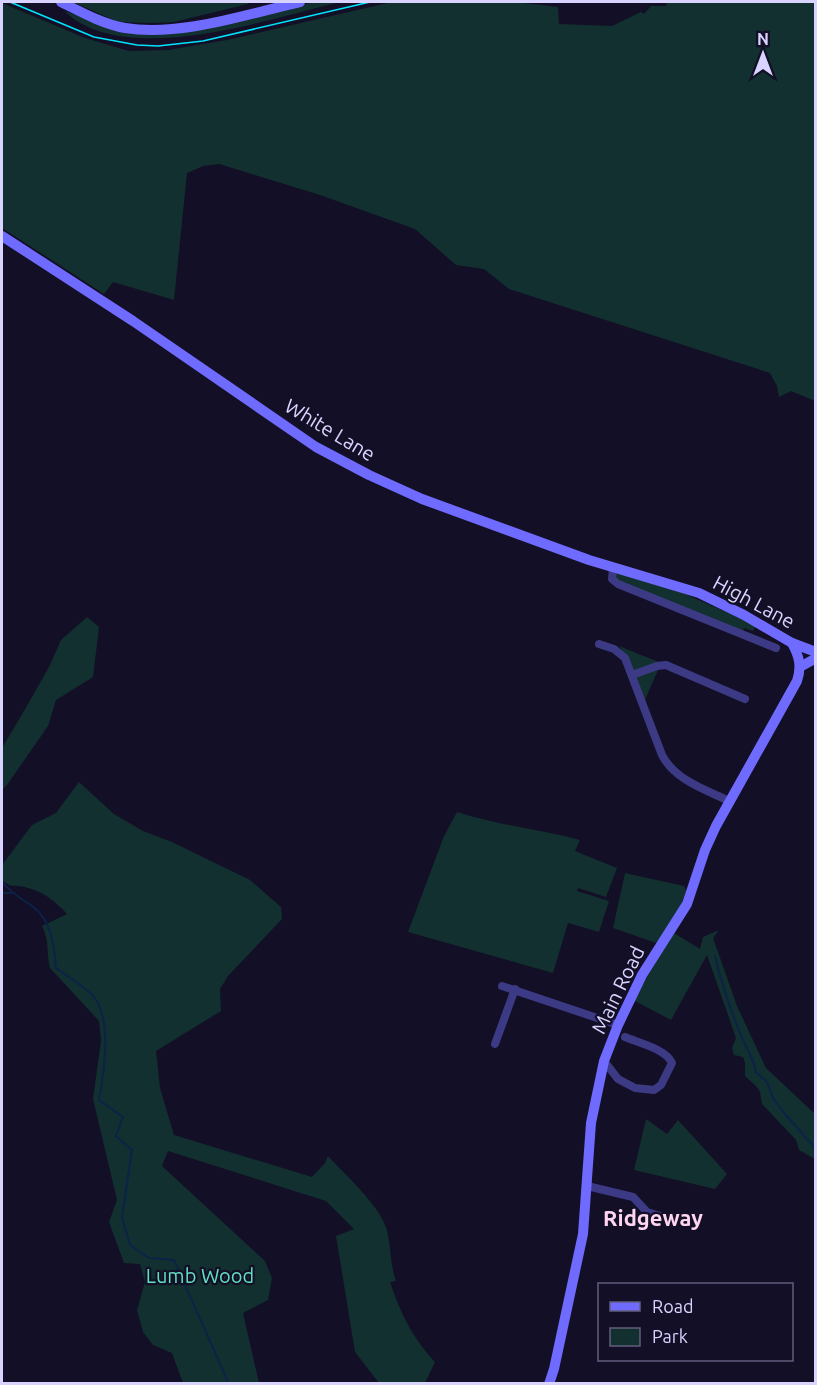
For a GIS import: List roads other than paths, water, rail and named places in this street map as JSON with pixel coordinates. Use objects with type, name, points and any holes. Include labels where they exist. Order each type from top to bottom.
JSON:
[{"type":"street","points":[[61,2],[104,22],[120,27],[140,29],[197,25],[300,2]]},
{"type":"street","name":"White Lane","points":[[2,236],[133,321],[327,453],[369,475],[422,499],[614,568],[675,585]]},
{"type":"street","points":[[614,568],[612,579],[618,584],[776,648]]},
{"type":"street","name":"High Lane","points":[[675,585],[699,593],[744,615],[792,643],[816,652]]},
{"type":"street","points":[[792,643],[799,657],[800,667],[816,658]]},
{"type":"street","points":[[598,644],[621,653],[628,664],[669,768],[685,780],[729,801]]},
{"type":"street","points":[[632,675],[666,665],[745,699]]},
{"type":"street","name":"Main Road","points":[[549,1383],[583,1234],[591,1123],[604,1062],[618,1025],[642,975],[687,904],[705,850],[729,801],[797,681],[800,667]]},
{"type":"street","points":[[502,986],[618,1025]]},
{"type":"street","points":[[495,1044],[515,989]]},
{"type":"street","points":[[604,1062],[618,1079],[635,1088],[654,1090],[662,1085],[676,1062],[625,1036]]},
{"type":"street","points":[[587,1186],[633,1197],[647,1212],[671,1219]]},
{"type":"waterway","points":[[2,882],[44,918],[51,934],[56,968],[89,992],[99,1006],[105,1031],[103,1075],[99,1100],[123,1117],[116,1136],[132,1150],[122,1218],[130,1245],[149,1258],[174,1260],[229,1384]]},
{"type":"waterway","points":[[2,893],[11,893]]},
{"type":"waterway","points":[[715,956],[729,1005],[756,1072],[767,1082],[773,1098],[784,1113],[816,1149]]},
{"type":"tram line","points":[[10,2],[94,37],[137,45],[158,46],[203,41],[370,2]]},
{"type":"district","name":"Ridgeway","points":[[653,1218]]},
{"type":"park label","name":"Lumb Wood","points":[[200,1276]]}]
